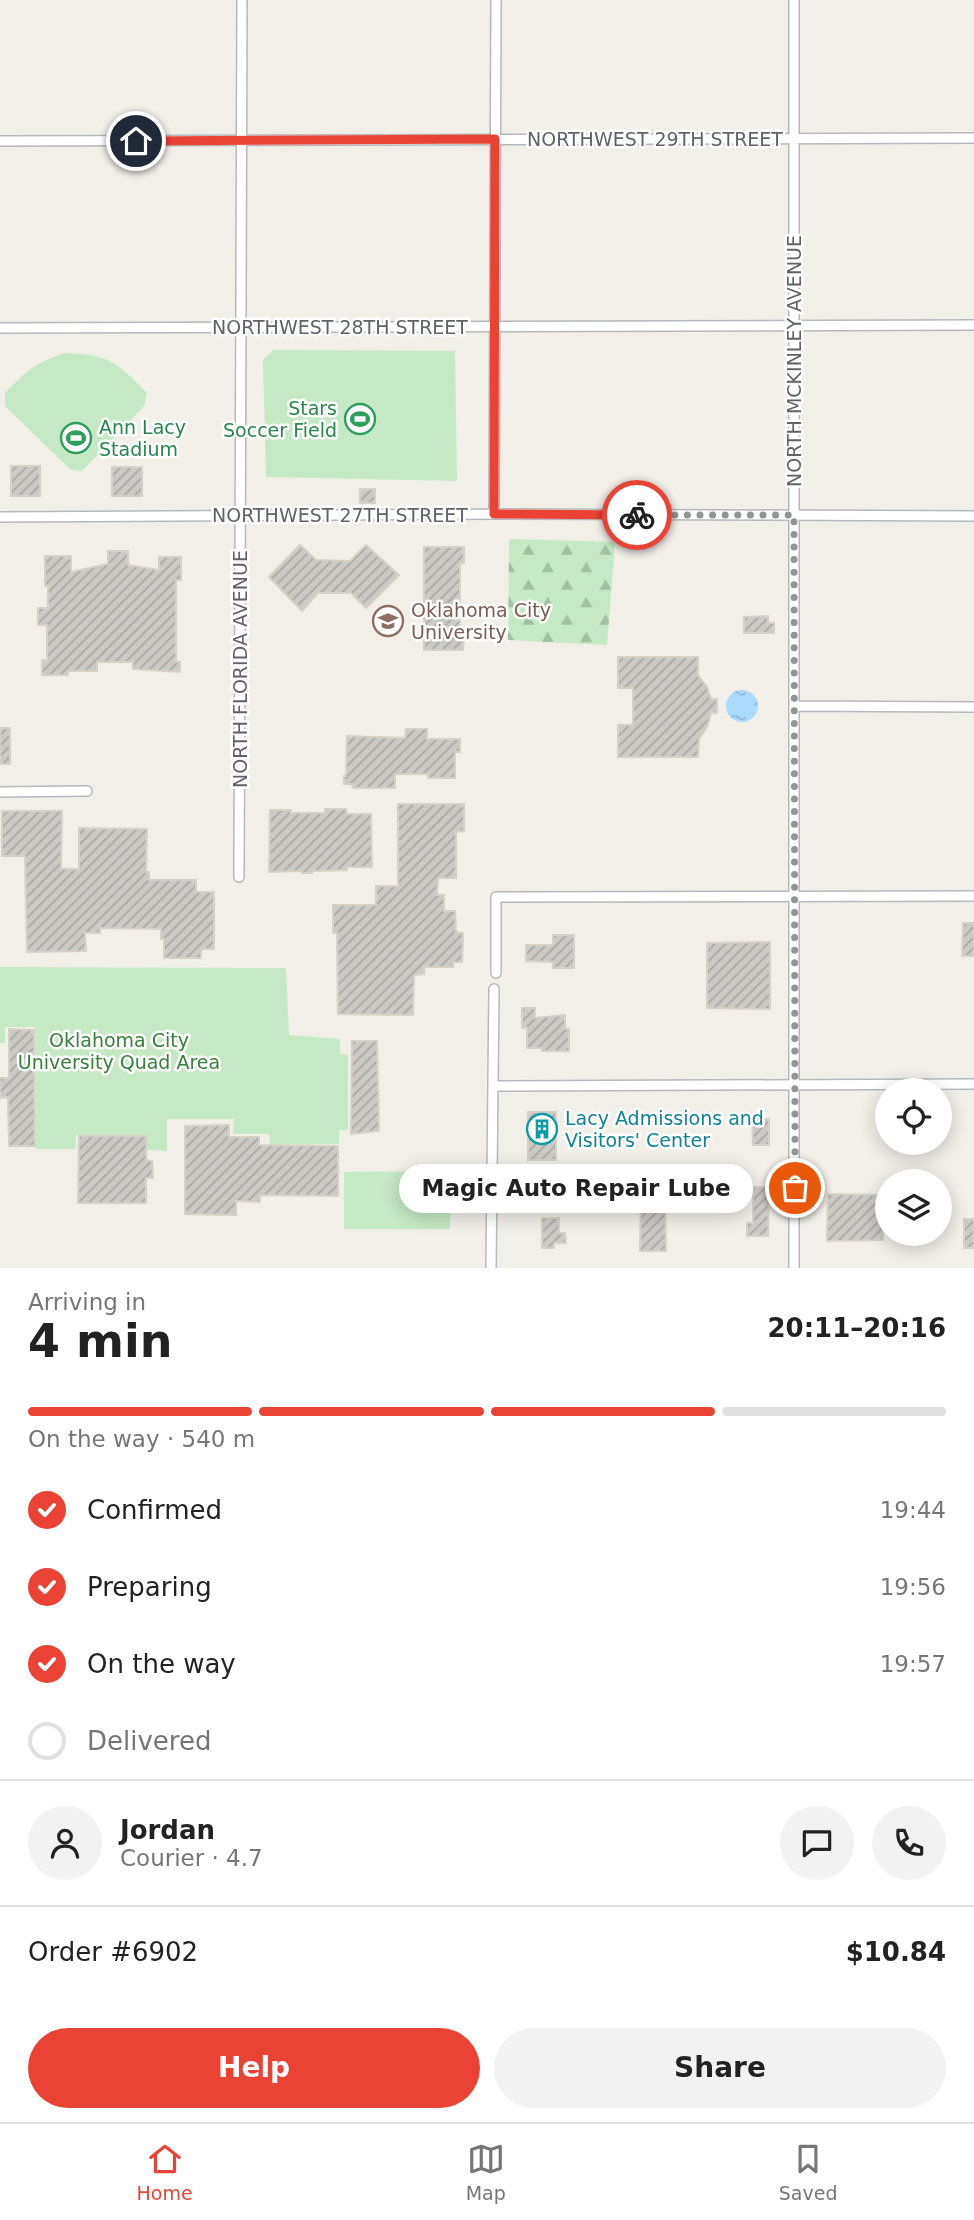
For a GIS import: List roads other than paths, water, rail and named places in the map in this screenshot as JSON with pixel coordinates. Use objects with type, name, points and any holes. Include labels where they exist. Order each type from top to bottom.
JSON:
[{"type":"street","name":"NORTH FLORIDA AVENUE","points":[[239,877],[242,0]]},
{"type":"street","points":[[494,514],[496,0]]},
{"type":"street","name":"NORTH MCKINLEY AVENUE","points":[[794,0],[794,1268]]},
{"type":"street","name":"NORTHWEST 29TH STREET","points":[[0,141],[974,138]]},
{"type":"street","name":"NORTHWEST 28TH STREET","points":[[0,328],[974,325]]},
{"type":"street","name":"NORTHWEST 27TH STREET","points":[[0,517],[494,514],[974,516]]},
{"type":"street","points":[[794,706],[974,707]]},
{"type":"street","points":[[0,792],[87,791]]},
{"type":"street","points":[[496,973],[496,897],[974,896]]},
{"type":"street","points":[[491,1268],[494,989]]},
{"type":"street","points":[[493,1086],[974,1084]]},
{"type":"water","points":[[742,690],[753,695],[758,706],[753,717],[742,722],[731,717],[726,706],[731,695]]},
{"type":"place","name":"Stars Soccer Field","points":[[360,419]]},
{"type":"place","name":"Ann Lacy Stadium","points":[[76,438]]},
{"type":"place","name":"Oklahoma City University","points":[[388,621]]},
{"type":"place","name":"Lacy Admissions and Visitors' Center","points":[[542,1129]]},
{"type":"place","name":"Magic Auto Repair Lube","points":[[795,1188]]},
{"type":"park label","name":"Oklahoma City University Quad Area","points":[[119,1051]]}]
